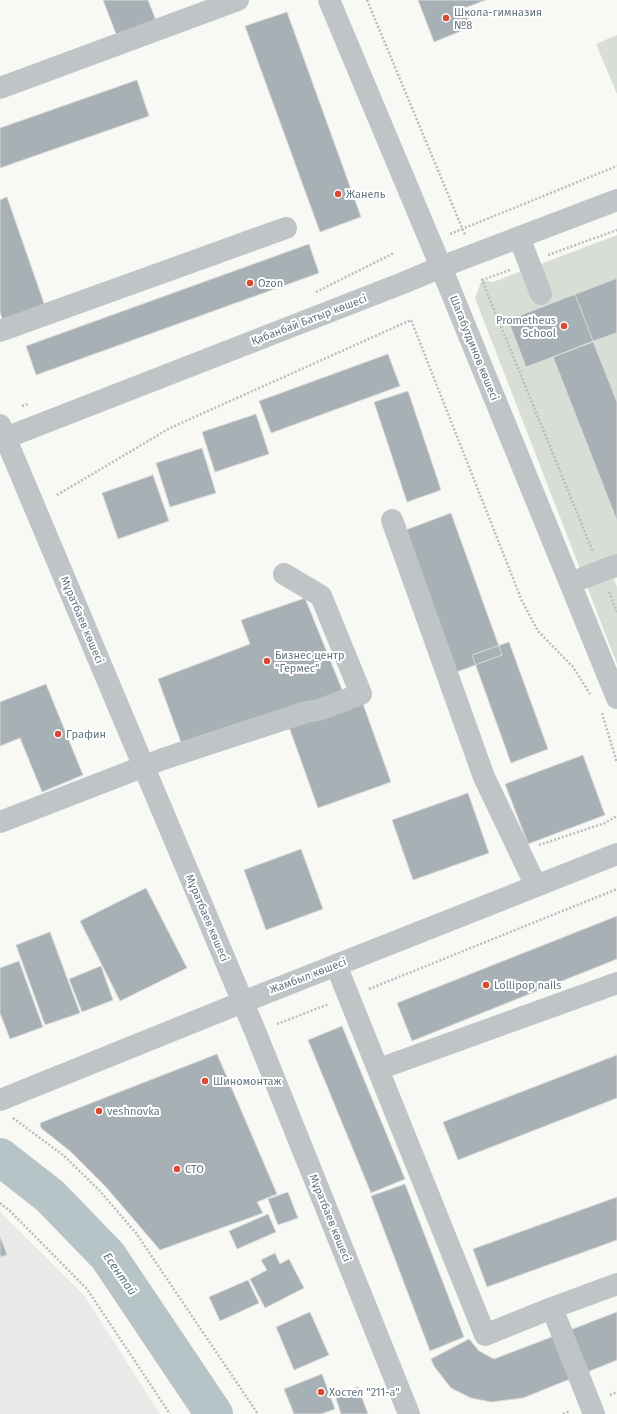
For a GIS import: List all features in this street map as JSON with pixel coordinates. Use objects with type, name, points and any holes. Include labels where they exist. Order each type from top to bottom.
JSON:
[{"type":"street","points":[[0,88],[238,0]]},
{"type":"street","name":"Шагабутдинов көшесі","points":[[328,0],[570,583],[609,704]]},
{"type":"street","name":"Қабанбай Батыр көшесі","points":[[2,434],[617,200]]},
{"type":"street","points":[[0,331],[286,228]]},
{"type":"street","points":[[519,237],[541,294]]},
{"type":"street","name":"Мұратбаев көшесі","points":[[2,434],[144,766],[242,1002],[409,1414]]},
{"type":"street","points":[[392,520],[484,778],[536,886]]},
{"type":"street","points":[[570,583],[609,569]]},
{"type":"street","points":[[0,822],[144,766],[291,717],[319,710],[361,694],[321,596],[284,574]]},
{"type":"street","name":"Жамбыл көшесі","points":[[3,1094],[242,1002],[617,854]]},
{"type":"street","points":[[336,965],[350,996],[486,1335],[552,1308],[617,1284]]},
{"type":"street","points":[[379,1070],[617,983]]},
{"type":"street","points":[[552,1308],[594,1414]]},
{"type":"path","points":[[368,0],[463,230]]},
{"type":"path","points":[[449,234],[463,230],[617,166]]},
{"type":"path","points":[[482,280],[609,569],[617,612]]},
{"type":"path","points":[[57,496],[170,428],[411,320],[522,602],[538,631],[573,667],[593,697]]},
{"type":"path","points":[[609,704],[617,763]]},
{"type":"path","points":[[520,851],[605,822],[617,816]]},
{"type":"path","points":[[277,1024],[617,889]]},
{"type":"path","points":[[13,1118],[63,1155],[99,1190],[136,1233],[258,1414]]},
{"type":"path","points":[[0,1203],[10,1210],[87,1289],[170,1414]]},
{"type":"shaded area","points":[[617,35],[617,94],[596,44]]},
{"type":"shaded area","points":[[617,235],[617,278],[508,320],[526,367],[553,357],[617,521],[617,578],[614,579],[617,587],[617,664],[475,298],[482,280],[493,282]]},
{"type":"shaded area","points":[[617,333],[617,402],[593,341]]},
{"type":"shaded area","points":[[0,1212],[84,1295],[160,1414],[0,1414]]},
{"type":"building","points":[[103,0],[148,0],[157,23],[118,39]]},
{"type":"building","name":"Школа-гимназия №8","points":[[418,0],[486,0],[464,8],[471,27],[434,42]]},
{"type":"building","points":[[287,12],[361,217],[320,232],[245,26]]},
{"type":"building","points":[[137,80],[149,116],[0,168],[0,128]]},
{"type":"building","points":[[7,197],[46,309],[4,324],[0,312],[0,200]]},
{"type":"building","points":[[309,244],[319,273],[36,375],[26,346]]},
{"type":"building","name":"Prometheus School","points":[[617,278],[617,333],[526,367],[508,320]]},
{"type":"building","points":[[617,278],[617,333],[593,341],[575,294]]},
{"type":"building","points":[[593,341],[617,402],[617,521],[553,357]]},
{"type":"building","points":[[388,354],[400,386],[271,433],[259,401]]},
{"type":"building","points":[[408,391],[441,490],[407,502],[374,402]]},
{"type":"building","points":[[256,414],[269,454],[215,472],[202,432]]},
{"type":"building","points":[[202,448],[216,493],[170,507],[156,463]]},
{"type":"building","points":[[153,475],[169,521],[118,539],[102,493]]},
{"type":"building","points":[[451,513],[502,655],[454,673],[403,531]]},
{"type":"building","name":"Бизнес центр \"Гермес\"","points":[[305,598],[343,692],[182,745],[158,679],[250,644],[241,620]]},
{"type":"building","points":[[509,642],[548,749],[511,763],[472,655]]},
{"type":"building","points":[[46,684],[83,775],[42,792],[20,738],[0,746],[0,702]]},
{"type":"building","points":[[362,701],[391,782],[318,808],[289,727]]},
{"type":"building","points":[[583,755],[605,815],[528,844],[505,784]]},
{"type":"building","points":[[468,793],[489,853],[413,880],[392,820]]},
{"type":"building","points":[[301,849],[323,909],[266,930],[244,870]]},
{"type":"building","points":[[146,888],[187,968],[120,1001],[80,921]]},
{"type":"building","points":[[617,916],[617,959],[412,1041],[397,1003]]},
{"type":"building","points":[[50,932],[80,1013],[45,1025],[16,945]]},
{"type":"building","points":[[19,961],[43,1027],[10,1039],[0,1013],[0,968]]},
{"type":"building","points":[[101,966],[113,1000],[82,1012],[69,979]]},
{"type":"building","points":[[342,1026],[405,1179],[371,1193],[308,1040]]},
{"type":"building","name":"СТО","points":[[217,1054],[277,1194],[257,1202],[263,1213],[160,1250],[106,1187],[70,1151],[41,1128],[40,1123]]},
{"type":"building","points":[[617,1055],[617,1098],[458,1160],[443,1122]]},
{"type":"building","points":[[405,1184],[464,1337],[430,1351],[371,1196]]},
{"type":"building","points":[[288,1192],[298,1218],[278,1225],[268,1199]]},
{"type":"building","points":[[617,1197],[617,1240],[487,1287],[473,1249]]},
{"type":"building","points":[[268,1214],[276,1232],[237,1249],[229,1231]]},
{"type":"building","points":[[0,1236],[7,1255],[0,1257]]},
{"type":"building","points":[[275,1253],[280,1264],[289,1259],[304,1288],[265,1308],[250,1279],[267,1270],[261,1260]]},
{"type":"building","points":[[248,1280],[259,1303],[220,1321],[209,1297]]},
{"type":"building","points":[[310,1312],[329,1355],[294,1370],[276,1327]]},
{"type":"building","points":[[617,1312],[617,1360],[523,1398],[491,1402],[471,1398],[451,1388],[434,1366],[431,1359],[469,1339],[479,1351],[494,1359]]},
{"type":"building","points":[[322,1374],[335,1409],[321,1414],[294,1414],[284,1389]]},
{"type":"building","points":[[358,1387],[368,1414],[341,1414],[335,1395]]},
{"type":"waterway","name":"Есентай","points":[[0,1157],[50,1196],[108,1256],[214,1414]]},
{"type":"place","name":"Школа-гимназия №8","points":[[446,18]]},
{"type":"place","name":"Жанель","points":[[338,194]]},
{"type":"place","name":"Ozon","points":[[250,283]]},
{"type":"place","name":"Prometheus School","points":[[564,326]]},
{"type":"place","name":"Бизнес центр \"Гермес\"","points":[[267,661]]},
{"type":"place","name":"Графин","points":[[58,734]]},
{"type":"place","name":"Lollipop nails","points":[[486,985]]},
{"type":"place","name":"Шиномонтаж","points":[[205,1081]]},
{"type":"place","name":"veshnovka","points":[[99,1111]]},
{"type":"place","name":"СТО","points":[[177,1169]]},
{"type":"place","name":"Хостел \"211-а\"","points":[[321,1392]]}]
